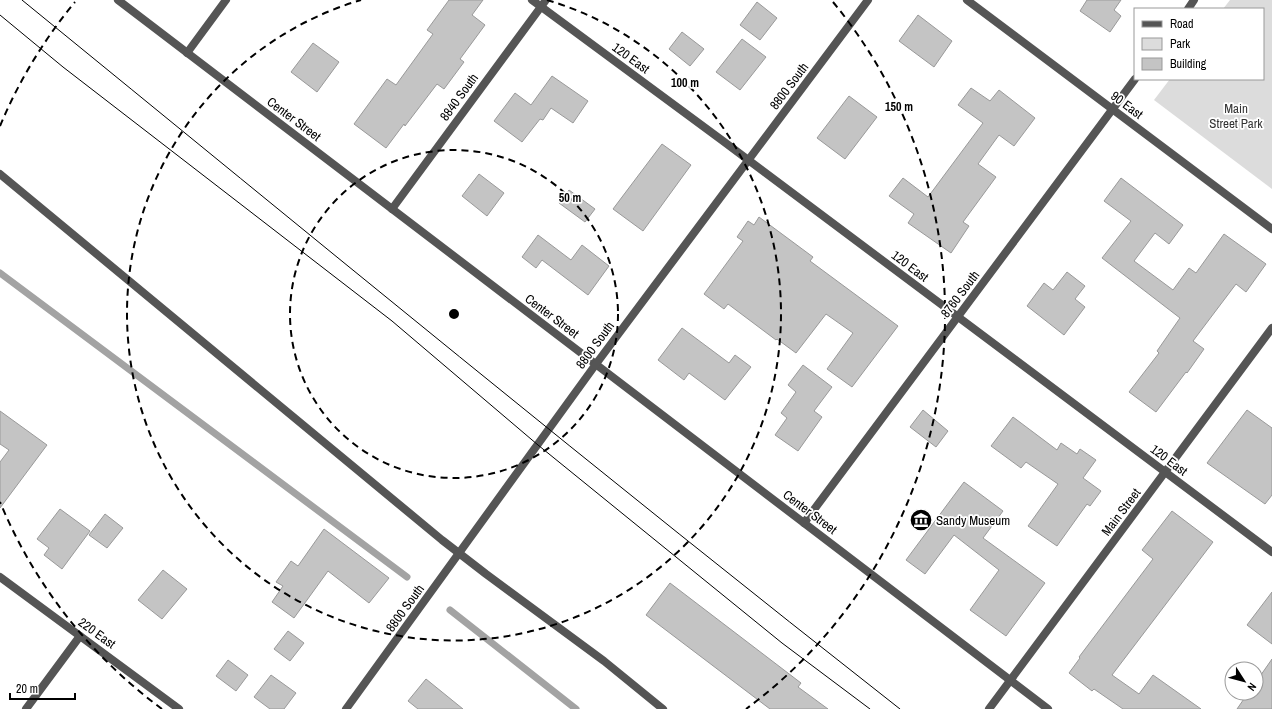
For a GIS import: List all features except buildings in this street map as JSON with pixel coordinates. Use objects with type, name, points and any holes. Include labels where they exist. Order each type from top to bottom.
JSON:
[{"type":"street","name":"Center Street","points":[[118,0],[1048,709]]},
{"type":"street","points":[[187,53],[226,0]]},
{"type":"street","name":"120 East","points":[[532,0],[544,3],[749,160],[1272,552]]},
{"type":"street","name":"8800 South","points":[[346,709],[596,364],[868,0]]},
{"type":"street","name":"90 East","points":[[967,0],[1272,229]]},
{"type":"street","name":"8840 South","points":[[392,209],[544,3]]},
{"type":"street","name":"8760 South","points":[[804,523],[1134,80]]},
{"type":"street","points":[[0,174],[459,554],[604,661],[663,709]]},
{"type":"street","name":"Main Street","points":[[989,709],[1272,328]]},
{"type":"street","name":"220 East","points":[[0,577],[179,709]]},
{"type":"street","points":[[26,709],[80,636]]},
{"type":"green space","name":"Main Street Park","points":[[1230,0],[1272,0],[1272,189],[1154,100],[1169,80],[1264,80],[1264,8],[1224,8]]},
{"type":"waterway","points":[[0,273],[407,577]]},
{"type":"waterway","points":[[450,610],[576,709]]},
{"type":"tram line","points":[[22,0],[679,534],[900,709]]},
{"type":"tram line","points":[[0,15],[63,67],[392,321],[538,445],[782,643],[870,709]]},
{"type":"place","name":"Sandy Museum","points":[[921,520]]}]
